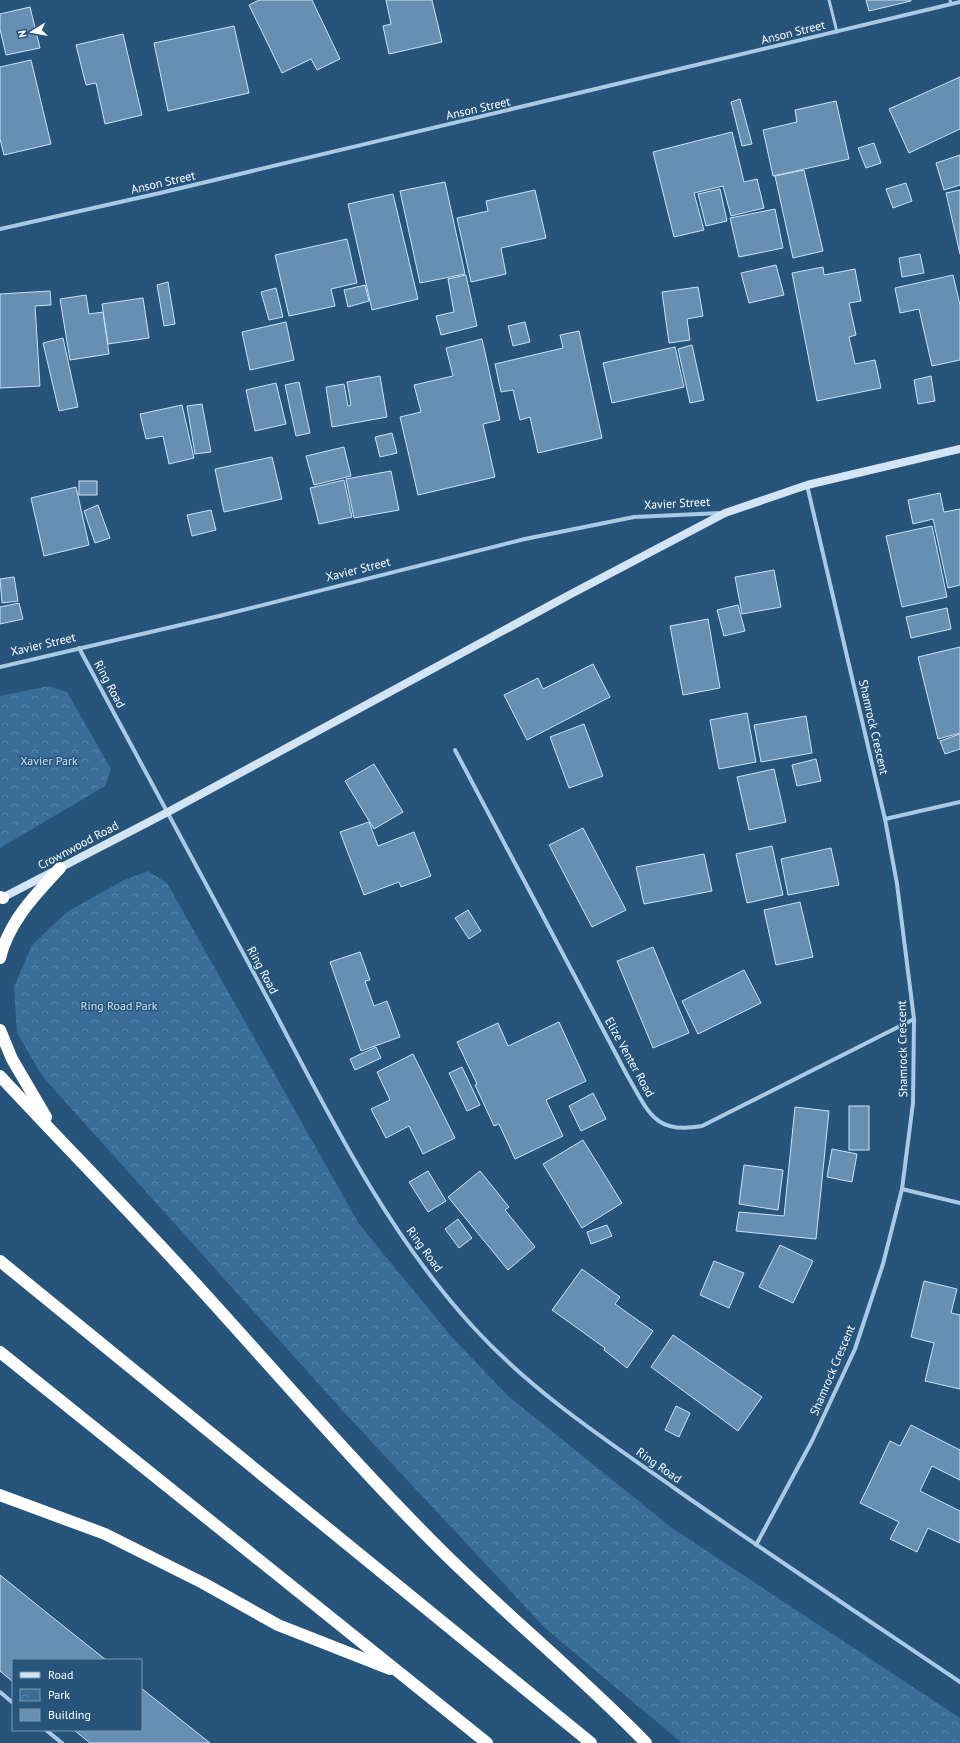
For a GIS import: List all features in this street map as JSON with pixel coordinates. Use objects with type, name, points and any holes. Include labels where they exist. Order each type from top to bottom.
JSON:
[{"type":"highway","points":[[0,958],[10,930],[34,897],[60,868]]},
{"type":"highway","points":[[0,1030],[12,1059],[56,1136]]},
{"type":"highway","points":[[0,1076],[203,1292],[346,1451],[445,1554],[609,1706],[646,1743]]},
{"type":"highway","points":[[0,1261],[591,1743]]},
{"type":"highway","points":[[0,1352],[487,1743]]},
{"type":"highway","points":[[0,1495],[105,1534],[203,1583],[278,1624],[402,1674]]},
{"type":"main road","name":"Xavier Street","points":[[168,812],[571,594],[725,513],[807,485],[960,449]]},
{"type":"main road","name":"Crownwood Road","points":[[1,898],[168,812]]},
{"type":"street","name":"Anson Street","points":[[0,228],[168,191],[837,32],[950,2],[960,2]]},
{"type":"street","name":"Shamrock Crescent","points":[[756,1545],[812,1441],[855,1349],[883,1264],[902,1189],[913,1103],[914,1019],[897,884],[885,819],[807,485]]},
{"type":"street","name":"Xavier Street","points":[[0,667],[219,616],[525,539],[634,517],[725,513]]},
{"type":"street","name":"Ring Road","points":[[79,648],[326,1110],[374,1192],[408,1244],[474,1328],[504,1359],[542,1393],[584,1425],[756,1545],[960,1682]]},
{"type":"street","name":"Elize Venter Road","points":[[455,750],[627,1075],[647,1110],[658,1121],[669,1127],[678,1129],[702,1126],[914,1019]]},
{"type":"street","points":[[885,819],[960,802]]},
{"type":"street","points":[[902,1189],[960,1203]]},
{"type":"street","points":[[0,1692],[12,1702]]},
{"type":"street","points":[[47,1731],[62,1743]]},
{"type":"lane","points":[[829,0],[837,32]]},
{"type":"green space","name":"Xavier Park","points":[[49,686],[67,692],[111,769],[105,786],[0,848],[0,696]]},
{"type":"green space","name":"Ring Road Park","points":[[148,871],[167,883],[359,1224],[450,1335],[508,1396],[672,1528],[960,1718],[960,1743],[682,1743],[546,1629],[343,1411],[43,1077],[17,1033],[14,987],[32,945],[67,912],[122,881]]},
{"type":"building","points":[[259,0],[312,0],[340,59],[317,70],[311,59],[282,73],[249,5]]},
{"type":"building","points":[[386,0],[432,0],[442,42],[389,54],[383,26],[391,24]]},
{"type":"building","points":[[866,0],[911,0],[911,1],[869,11]]},
{"type":"building","points":[[30,7],[40,48],[6,55],[0,29],[0,14]]},
{"type":"building","points":[[234,26],[249,93],[168,111],[154,43]]},
{"type":"building","points":[[123,34],[142,115],[105,124],[96,83],[86,85],[76,45]]},
{"type":"building","points":[[31,60],[51,144],[4,155],[0,139],[0,67]]},
{"type":"building","points":[[960,77],[960,129],[909,153],[889,109]]},
{"type":"building","points":[[740,99],[752,144],[742,146],[731,102]]},
{"type":"building","points":[[836,101],[849,159],[773,176],[763,130],[797,122],[795,110]]},
{"type":"building","points":[[732,132],[744,182],[757,179],[764,208],[731,216],[723,186],[694,193],[704,230],[674,237],[653,152]]},
{"type":"building","points":[[874,143],[881,163],[866,168],[858,148]]},
{"type":"building","points":[[960,155],[960,185],[944,190],[936,163]]},
{"type":"building","points":[[804,170],[823,251],[793,258],[775,176]]},
{"type":"building","points":[[445,182],[465,274],[420,283],[400,191]]},
{"type":"building","points":[[906,183],[912,201],[893,208],[886,189]]},
{"type":"building","points":[[720,189],[727,221],[706,226],[698,194]]},
{"type":"building","points":[[535,190],[546,238],[501,248],[506,274],[471,282],[457,218],[488,211],[486,201]]},
{"type":"building","points":[[960,190],[960,254],[946,193]]},
{"type":"building","points":[[393,194],[418,299],[372,310],[348,204]]},
{"type":"building","points":[[775,209],[783,248],[739,257],[730,218]]},
{"type":"building","points":[[347,239],[357,283],[331,289],[335,306],[289,316],[275,255]]},
{"type":"building","points":[[920,254],[924,273],[902,277],[899,258]]},
{"type":"building","points":[[776,265],[784,295],[749,303],[741,273]]},
{"type":"building","points":[[823,267],[824,275],[855,269],[861,301],[849,303],[856,335],[849,337],[855,364],[875,360],[881,388],[817,401],[792,273]]},
{"type":"building","points":[[466,275],[477,326],[441,335],[436,316],[454,312],[448,279]]},
{"type":"building","points":[[953,275],[960,305],[960,360],[932,366],[919,309],[900,313],[895,288]]},
{"type":"building","points":[[168,282],[175,324],[164,326],[157,285]]},
{"type":"building","points":[[365,285],[369,301],[348,307],[344,290]]},
{"type":"building","points":[[698,287],[703,316],[687,319],[690,340],[669,343],[662,292]]},
{"type":"building","points":[[276,288],[283,317],[269,320],[261,292]]},
{"type":"building","points":[[50,291],[51,305],[35,306],[40,386],[0,388],[0,294]]},
{"type":"building","points":[[86,295],[89,314],[103,312],[109,354],[70,360],[60,299]]},
{"type":"building","points":[[143,298],[149,338],[108,344],[102,304]]},
{"type":"building","points":[[286,322],[294,360],[250,370],[242,332]]},
{"type":"building","points":[[525,322],[530,342],[513,346],[508,326]]},
{"type":"building","points":[[579,331],[602,438],[538,453],[530,417],[520,420],[513,390],[501,392],[495,364],[563,348],[560,335]]},
{"type":"building","points":[[63,338],[78,407],[59,411],[43,343]]},
{"type":"building","points":[[482,339],[500,420],[483,424],[495,477],[418,495],[400,417],[421,412],[414,385],[453,376],[446,348]]},
{"type":"building","points":[[692,345],[704,400],[690,403],[678,349]]},
{"type":"building","points":[[675,347],[684,387],[612,403],[603,363]]},
{"type":"building","points":[[380,376],[387,417],[332,427],[326,387],[344,384],[348,406],[351,405],[347,382]]},
{"type":"building","points":[[931,376],[935,401],[918,404],[914,380]]},
{"type":"building","points":[[299,382],[310,433],[296,436],[285,385]]},
{"type":"building","points":[[276,383],[286,424],[255,431],[246,390]]},
{"type":"building","points":[[202,404],[211,452],[195,454],[187,406]]},
{"type":"building","points":[[182,405],[194,458],[169,464],[163,436],[146,439],[140,414]]},
{"type":"building","points":[[392,433],[397,453],[380,457],[375,437]]},
{"type":"building","points":[[344,447],[351,476],[314,485],[306,456]]},
{"type":"building","points":[[272,457],[282,499],[224,512],[215,469]]},
{"type":"building","points":[[391,471],[399,510],[354,518],[346,479]]},
{"type":"building","points":[[344,480],[352,517],[319,524],[310,488]]},
{"type":"building","points":[[79,481],[97,481],[97,495],[79,495]]},
{"type":"building","points":[[76,487],[89,545],[44,556],[31,498]]},
{"type":"building","points":[[940,493],[944,512],[960,509],[960,585],[948,588],[933,519],[913,524],[908,500]]},
{"type":"building","points":[[98,505],[110,538],[95,543],[84,511]]},
{"type":"building","points":[[211,510],[216,530],[192,536],[187,515]]},
{"type":"building","points":[[932,526],[947,597],[902,607],[886,536]]},
{"type":"building","points":[[774,570],[781,607],[742,614],[735,577]]},
{"type":"building","points":[[14,577],[18,601],[2,603],[0,579]]},
{"type":"building","points":[[19,603],[23,619],[0,624],[0,607]]},
{"type":"building","points":[[738,605],[745,631],[724,636],[717,610]]},
{"type":"building","points":[[947,608],[951,629],[911,638],[906,617]]},
{"type":"building","points":[[708,619],[720,688],[683,695],[670,626]]},
{"type":"building","points":[[960,647],[960,733],[938,739],[918,657]]},
{"type":"building","points":[[593,664],[610,697],[527,740],[504,695],[538,678],[543,689]]},
{"type":"building","points":[[747,713],[756,762],[719,769],[710,720]]},
{"type":"building","points":[[806,716],[812,753],[761,762],[754,725]]},
{"type":"building","points":[[584,724],[603,776],[569,788],[550,737]]},
{"type":"building","points":[[960,734],[960,749],[945,754],[940,741]]},
{"type":"building","points":[[816,759],[821,781],[797,786],[792,765]]},
{"type":"building","points":[[374,764],[403,812],[374,829],[345,781]]},
{"type":"building","points":[[774,769],[786,822],[749,830],[737,777]]},
{"type":"building","points":[[369,822],[378,846],[414,832],[431,876],[401,887],[399,882],[364,895],[340,832]]},
{"type":"building","points":[[583,828],[626,910],[592,927],[549,845]]},
{"type":"building","points":[[772,846],[783,895],[747,903],[736,854]]},
{"type":"building","points":[[831,848],[839,885],[788,895],[781,859]]},
{"type":"building","points":[[704,854],[712,891],[644,904],[636,867]]},
{"type":"building","points":[[800,902],[813,957],[776,965],[764,910]]},
{"type":"building","points":[[468,910],[481,931],[469,939],[455,918]]},
{"type":"building","points":[[653,947],[689,1033],[653,1048],[617,961]]},
{"type":"building","points":[[360,952],[370,980],[365,981],[374,1006],[387,1001],[400,1037],[361,1051],[330,962]]},
{"type":"building","points":[[744,970],[761,1003],[698,1034],[682,1001]]},
{"type":"building","points":[[559,1022],[586,1081],[546,1100],[563,1136],[515,1159],[499,1124],[494,1126],[475,1085],[477,1084],[457,1042],[498,1023],[508,1046]]},
{"type":"building","points":[[376,1047],[381,1058],[355,1070],[350,1059]]},
{"type":"building","points":[[413,1054],[455,1138],[423,1154],[409,1126],[386,1138],[371,1109],[390,1100],[377,1072]]},
{"type":"building","points":[[462,1067],[480,1105],[467,1111],[449,1073]]},
{"type":"building","points":[[593,1093],[606,1119],[581,1131],[569,1106]]},
{"type":"building","points":[[849,1106],[869,1106],[869,1150],[849,1150]]},
{"type":"building","points":[[795,1107],[829,1111],[816,1239],[736,1231],[739,1212],[784,1216]]},
{"type":"building","points":[[583,1140],[622,1203],[582,1228],[543,1164]]},
{"type":"building","points":[[832,1149],[857,1154],[852,1182],[827,1177]]},
{"type":"building","points":[[744,1165],[783,1170],[778,1210],[739,1204]]},
{"type":"building","points":[[428,1171],[446,1201],[428,1212],[409,1182]]},
{"type":"building","points":[[480,1171],[509,1207],[505,1210],[535,1247],[508,1270],[448,1197]]},
{"type":"building","points":[[458,1219],[472,1238],[459,1248],[445,1229]]},
{"type":"building","points":[[607,1225],[612,1236],[591,1244],[587,1232]]},
{"type":"building","points":[[780,1245],[813,1261],[793,1303],[759,1287]]},
{"type":"building","points":[[714,1261],[744,1273],[729,1308],[700,1295]]},
{"type":"building","points":[[582,1269],[620,1297],[615,1304],[653,1331],[627,1368],[604,1350],[605,1348],[552,1310]]},
{"type":"building","points":[[924,1281],[957,1289],[951,1313],[960,1315],[960,1389],[925,1381],[934,1343],[911,1337]]},
{"type":"building","points":[[673,1335],[762,1397],[738,1431],[651,1367]]},
{"type":"building","points":[[676,1406],[690,1413],[679,1437],[665,1430]]},
{"type":"building","points":[[911,1425],[960,1450],[960,1480],[932,1466],[920,1491],[960,1511],[960,1543],[928,1528],[917,1552],[890,1539],[899,1522],[860,1503],[890,1441],[900,1446]]},
{"type":"building","points":[[0,1575],[105,1659],[12,1659],[12,1681],[0,1671]]},
{"type":"building","points":[[142,1689],[210,1743],[90,1743],[75,1731],[142,1731]]}]
